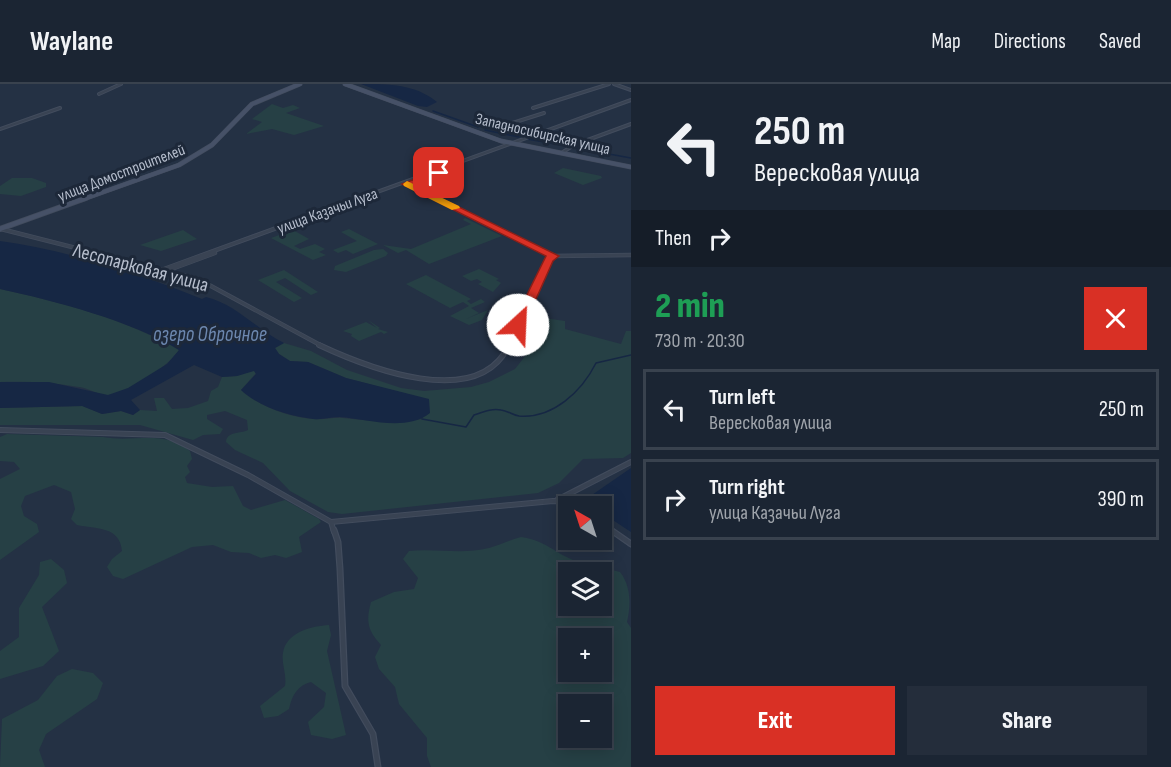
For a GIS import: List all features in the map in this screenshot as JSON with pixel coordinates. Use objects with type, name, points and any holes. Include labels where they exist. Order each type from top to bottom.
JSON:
[{"type":"main road","name":"улица Домостроителей","points":[[0,229],[179,165],[212,145],[252,104],[300,84]]},
{"type":"main road","name":"Западносибирская улица","points":[[345,84],[452,126],[514,144],[631,166]]},
{"type":"main road","name":"Западносибирская улица","points":[[350,84],[456,125],[514,144],[631,166]]},
{"type":"street","points":[[99,94],[121,84]]},
{"type":"street","points":[[526,136],[502,126],[544,113],[532,108],[609,84]]},
{"type":"street","points":[[614,84],[631,90]]},
{"type":"street","name":"улица Казачьи Луга","points":[[168,271],[514,144],[526,136],[631,100]]},
{"type":"street","points":[[0,129],[60,108]]},
{"type":"street","points":[[563,152],[574,145],[631,124]]},
{"type":"street","points":[[405,184],[553,256],[631,255]]},
{"type":"street","name":"улица Казачьи Луга","points":[[162,269],[405,184]]},
{"type":"street","name":"Лесопарковая улица","points":[[0,229],[162,269],[218,287],[278,325],[377,370],[409,379],[433,381],[473,374],[499,360],[507,350],[549,259],[553,256]]},
{"type":"street","points":[[0,430],[165,435],[248,475],[330,522],[558,501]]},
{"type":"street","points":[[553,501],[631,462]]},
{"type":"street","points":[[330,522],[338,542],[345,686],[373,734],[378,767]]},
{"type":"street","points":[[612,531],[631,544]]},
{"type":"green space","points":[[272,104],[283,108],[293,105],[300,108],[286,113],[324,126],[294,135],[272,129],[246,134],[262,122],[252,119]]},
{"type":"green space","points":[[563,168],[602,178],[583,185],[554,173]]},
{"type":"green space","points":[[12,178],[32,178],[46,183],[46,187],[21,196],[0,194],[0,186]]},
{"type":"green space","points":[[465,218],[502,236],[429,264],[406,250],[398,253],[383,245],[411,249],[471,224],[463,220]]},
{"type":"green space","points":[[349,229],[378,244],[353,254],[346,250],[338,253],[333,250],[357,241],[341,232]]},
{"type":"green space","points":[[183,230],[197,239],[161,251],[140,245]]},
{"type":"green space","points":[[293,230],[309,239],[294,246],[300,249],[315,244],[325,249],[319,252],[326,255],[313,260],[271,238]]},
{"type":"green space","points":[[383,249],[388,253],[386,256],[346,272],[334,270],[335,266],[374,250]]},
{"type":"green space","points":[[479,269],[499,279],[496,280],[501,283],[493,292],[478,284],[482,282],[477,279],[471,281],[462,276]]},
{"type":"green space","points":[[284,270],[318,292],[311,295],[285,278],[276,282],[302,298],[294,302],[258,280]]},
{"type":"green space","points":[[426,275],[471,299],[467,301],[471,304],[481,299],[485,302],[471,308],[479,313],[466,319],[488,310],[482,320],[469,325],[450,316],[469,306],[463,302],[450,308],[406,284]]},
{"type":"green space","points":[[0,289],[92,313],[137,329],[179,350],[167,364],[134,385],[114,394],[106,395],[59,384],[0,382]]},
{"type":"green space","points":[[537,317],[565,321],[565,329],[621,344],[626,331],[631,331],[631,453],[623,458],[583,459],[559,483],[538,493],[342,514],[328,512],[290,491],[263,463],[235,450],[226,442],[227,438],[231,434],[248,430],[247,420],[225,411],[207,415],[207,419],[223,429],[220,434],[203,435],[193,440],[140,425],[0,425],[0,408],[83,406],[102,414],[121,411],[133,415],[140,410],[157,411],[154,398],[164,398],[172,409],[188,408],[208,401],[211,391],[218,387],[222,377],[237,376],[254,370],[256,373],[241,390],[256,401],[286,414],[318,419],[392,421],[422,419],[429,400],[346,378],[308,362],[290,361],[279,354],[275,348],[284,343],[311,351],[347,370],[401,388],[424,391],[471,387],[489,382],[515,369],[526,355]]},
{"type":"green space","points":[[368,320],[380,328],[378,329],[388,332],[384,334],[381,332],[359,341],[351,336],[352,334],[343,331],[366,322],[377,328]]},
{"type":"green space","points":[[7,434],[170,440],[190,451],[192,459],[187,466],[190,472],[185,477],[187,483],[212,487],[233,486],[243,506],[251,510],[285,500],[321,522],[299,537],[302,552],[286,558],[275,555],[261,558],[249,553],[231,552],[213,545],[192,547],[123,579],[113,576],[107,567],[112,559],[122,551],[117,537],[106,530],[77,525],[71,519],[75,509],[71,492],[54,485],[25,496],[21,506],[24,516],[37,524],[39,532],[0,560],[0,479],[20,469],[14,462],[0,461],[0,437]]},
{"type":"green space","points":[[521,537],[537,541],[579,562],[558,562],[558,616],[612,616],[612,570],[620,572],[624,577],[629,596],[627,622],[631,628],[631,767],[431,767],[427,756],[427,738],[399,704],[395,687],[379,669],[375,657],[381,645],[370,630],[368,620],[371,602],[394,592],[414,589],[418,578],[403,559],[409,551],[459,551],[493,547]]},
{"type":"green space","points":[[51,559],[64,570],[67,583],[42,607],[59,651],[43,666],[0,679],[0,651],[19,637],[19,608],[39,575],[40,562]]},
{"type":"green space","points":[[329,625],[331,635],[327,651],[346,735],[332,739],[311,735],[308,722],[324,707],[326,693],[311,682],[299,688],[289,709],[278,716],[264,718],[260,706],[285,686],[283,653],[289,640],[301,631]]},
{"type":"green space","points":[[72,669],[93,673],[103,683],[97,699],[46,734],[39,750],[45,767],[0,767],[2,719],[38,700],[57,676]]},
{"type":"water","points":[[361,84],[411,88],[437,102],[427,107],[418,106]]},
{"type":"water","name":"озеро Оброчное","points":[[0,241],[77,257],[129,272],[202,299],[206,297],[217,300],[284,343],[275,348],[279,354],[290,361],[308,362],[346,378],[429,399],[430,413],[420,419],[398,423],[340,417],[304,418],[265,406],[241,390],[256,374],[254,371],[222,377],[194,365],[131,400],[140,410],[133,415],[121,411],[102,414],[82,406],[0,408],[0,382],[49,382],[108,395],[128,388],[167,364],[179,350],[117,321],[44,299],[0,289]]},
{"type":"water","points":[[631,468],[631,532],[612,520],[612,496],[590,496]]},
{"type":"waterway","points":[[433,111],[478,127]]},
{"type":"waterway","points":[[485,130],[519,137]]},
{"type":"waterway","points":[[527,139],[567,146]]},
{"type":"waterway","points":[[584,148],[591,143]]},
{"type":"waterway","points":[[576,148],[602,152]]},
{"type":"waterway","points":[[609,154],[631,158]]},
{"type":"waterway","points":[[422,419],[466,427],[474,415],[491,410],[519,416],[543,413],[555,408],[574,393],[583,384],[596,363],[631,355]]},
{"type":"slow traffic","points":[[407,184],[455,208]]},
{"type":"route","points":[[439,173],[406,184],[553,256],[549,259],[518,325]]}]
